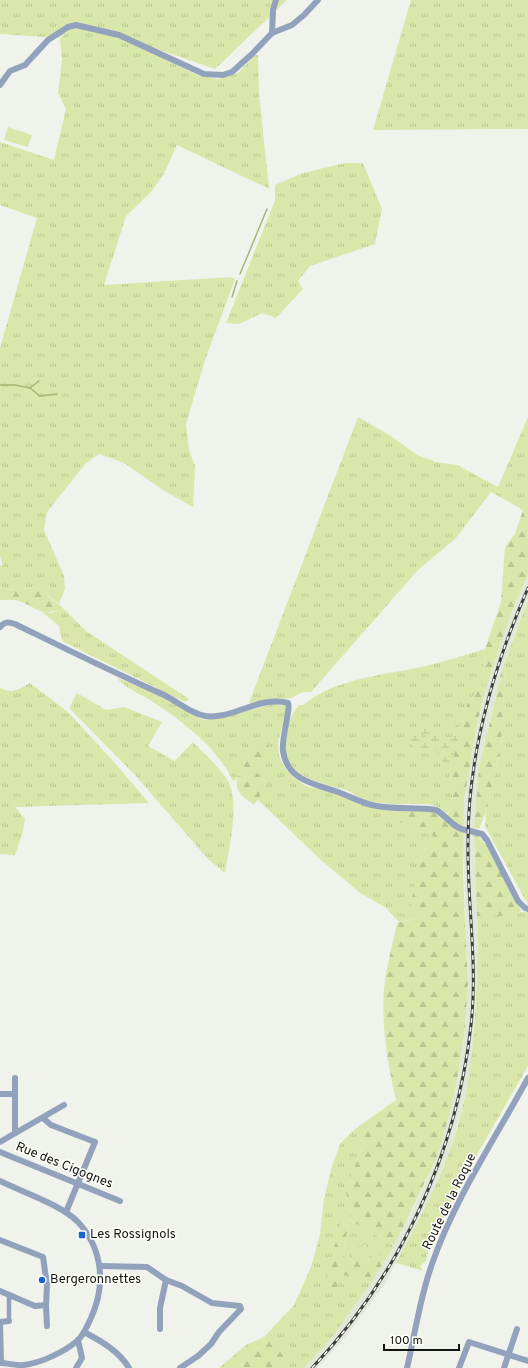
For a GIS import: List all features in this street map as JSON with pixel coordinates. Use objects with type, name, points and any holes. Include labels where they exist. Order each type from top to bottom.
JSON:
[{"type":"street","points":[[272,33],[272,10],[276,0]]},
{"type":"street","points":[[0,85],[10,71],[25,65],[48,40],[68,27],[76,25],[119,35],[204,74],[216,76],[232,72],[272,33],[292,25],[318,0]]},
{"type":"street","points":[[0,627],[3,623],[8,622],[16,624],[113,673],[164,694],[198,714],[218,716],[253,706],[280,701],[288,704],[290,710],[285,724],[282,746],[288,768],[297,776],[308,783],[372,805],[436,810],[444,814],[458,829],[482,834],[487,840],[518,901],[528,909]]},
{"type":"street","points":[[15,1078],[15,1134]]},
{"type":"street","name":"Route de la Roque","points":[[407,1368],[427,1279],[443,1235],[464,1192],[528,1078]]},
{"type":"street","points":[[0,1094],[15,1094]]},
{"type":"street","points":[[0,1142],[64,1105]]},
{"type":"street","points":[[43,1118],[51,1125],[95,1142],[79,1184],[66,1212]]},
{"type":"street","name":"Rue des Cigognes","points":[[0,1152],[120,1201]]},
{"type":"street","points":[[0,1181],[66,1212],[78,1222],[90,1237],[101,1266],[101,1284],[97,1306],[84,1332],[78,1340],[68,1347],[43,1359],[23,1366],[0,1362],[0,1322],[9,1321],[9,1295]]},
{"type":"street","points":[[0,1240],[42,1257],[47,1285],[47,1326]]},
{"type":"street","points":[[101,1266],[147,1267],[166,1280],[182,1286],[212,1303],[236,1304],[240,1306],[241,1309],[216,1335],[211,1344],[198,1356],[180,1368]]},
{"type":"street","points":[[160,1329],[160,1308],[166,1280]]},
{"type":"street","points":[[0,1292],[35,1306],[46,1305]]},
{"type":"street","points":[[504,1368],[517,1329]]},
{"type":"street","points":[[84,1332],[103,1342],[124,1360],[129,1368]]},
{"type":"street","points":[[76,1368],[82,1358],[78,1340]]},
{"type":"street","points":[[459,1368],[469,1342],[528,1361]]},
{"type":"shaded area","points":[[528,575],[528,600],[502,670],[489,723],[476,804],[474,842],[478,936],[477,970],[472,1064],[462,1109],[449,1153],[432,1194],[385,1284],[347,1335],[317,1368],[304,1368],[346,1319],[391,1251],[416,1203],[437,1157],[459,1070],[465,1029],[468,985],[463,837],[464,800],[469,766],[485,691],[512,611]]},
{"type":"green space","points":[[0,0],[287,0],[215,69],[78,22],[69,30],[78,27],[110,35],[133,43],[197,75],[218,79],[238,73],[255,55],[258,55],[259,93],[269,189],[177,145],[164,174],[151,192],[126,216],[104,285],[231,277],[235,279],[205,360],[186,424],[189,450],[195,466],[193,507],[163,490],[124,463],[99,454],[86,463],[47,512],[44,530],[64,576],[65,589],[59,604],[37,588],[0,590],[0,565],[3,566],[0,556],[0,348],[37,218],[0,205],[0,142],[54,160],[66,109],[58,93],[62,59],[60,39],[68,31],[59,38],[0,34]]},
{"type":"green space","points":[[411,0],[528,0],[528,129],[373,130]]},
{"type":"green space","points":[[8,127],[32,135],[28,147],[4,140]]},
{"type":"green space","points":[[345,163],[363,163],[382,209],[375,244],[310,266],[298,281],[303,289],[276,318],[262,313],[239,324],[226,323],[275,200],[275,185],[303,173]]},
{"type":"green space","points":[[358,417],[391,436],[417,455],[436,462],[457,465],[498,487],[528,417],[528,504],[523,510],[491,492],[455,539],[418,570],[311,692],[303,692],[291,698],[249,703]]},
{"type":"green space","points":[[528,504],[528,575],[512,611],[485,691],[476,730],[464,800],[463,873],[468,985],[465,1029],[459,1070],[450,1112],[437,1157],[394,1246],[352,1221],[346,1193],[363,1142],[355,1129],[396,1100],[385,1040],[383,1010],[385,980],[397,923],[421,918],[410,907],[422,855],[433,836],[397,821],[398,810],[432,812],[446,819],[453,803],[450,770],[467,704],[483,685],[485,649],[501,602],[505,547],[515,534],[523,510]]},
{"type":"green space","points":[[37,588],[63,608],[55,611],[44,612],[17,600],[0,600],[0,590]]},
{"type":"green space","points":[[528,600],[528,905],[485,826],[486,812],[501,746],[505,670],[502,670]]},
{"type":"green space","points":[[63,608],[86,631],[189,699],[185,702],[62,641],[59,626],[42,612],[52,613]]},
{"type":"green space","points":[[485,649],[483,685],[467,704],[450,770],[453,803],[448,814],[436,806],[427,804],[390,804],[368,801],[346,790],[324,784],[303,775],[294,769],[288,760],[286,749],[288,727],[290,719],[299,705],[303,705],[316,696],[345,683],[426,666]]},
{"type":"green space","points":[[502,670],[505,670],[501,746],[486,812],[479,829],[474,828],[479,768]]},
{"type":"green space","points":[[117,678],[147,689],[203,720],[219,718],[274,704],[285,706],[286,710],[278,743],[279,756],[285,768],[293,777],[306,786],[398,810],[397,821],[433,836],[422,855],[421,918],[399,922],[386,908],[359,892],[321,860],[257,799],[268,784],[250,767],[259,762],[264,735],[244,762],[236,780],[233,781],[218,757],[197,735],[174,716],[127,687]]},
{"type":"green space","points":[[30,683],[68,712],[149,803],[15,807],[25,819],[23,832],[15,855],[0,854],[0,688],[12,691],[22,688]]},
{"type":"green space","points":[[77,693],[106,710],[124,707],[162,722],[148,746],[175,761],[193,742],[221,771],[228,781],[233,802],[231,839],[225,873],[208,859],[134,774],[69,708]]},
{"type":"green space","points":[[456,724],[461,724],[453,761],[450,765],[445,765],[436,751],[415,747],[406,739],[408,734],[412,733],[426,739],[426,736],[417,731],[418,728],[452,738]]},
{"type":"green space","points":[[264,734],[269,750],[259,762],[251,767],[268,784],[254,805],[238,790],[238,776],[245,761]]},
{"type":"green space","points":[[474,834],[488,847],[494,857],[509,891],[521,910],[520,912],[509,916],[477,916]]},
{"type":"green space","points":[[520,912],[528,912],[528,1066],[457,1189],[429,1247],[426,1261],[420,1266],[423,1271],[396,1263],[437,1181],[456,1134],[461,1114],[469,1075],[474,1035],[478,955],[477,916],[509,916]]},
{"type":"green space","points":[[355,1129],[363,1142],[346,1193],[352,1221],[394,1246],[384,1262],[375,1249],[366,1263],[361,1261],[367,1244],[352,1260],[343,1256],[348,1227],[342,1223],[341,1274],[364,1282],[372,1281],[334,1335],[304,1368],[285,1368],[285,1357],[258,1347],[235,1368],[219,1368],[246,1345],[264,1337],[294,1305],[311,1267],[320,1235],[324,1199],[331,1169],[340,1144]]},
{"type":"green space","points":[[341,1223],[348,1227],[343,1256],[352,1260],[352,1249],[367,1244],[361,1261],[366,1263],[375,1248],[384,1262],[372,1281],[364,1282],[341,1274],[337,1287],[330,1290],[324,1284]]},
{"type":"green space","points":[[278,1338],[289,1349],[285,1357],[285,1368],[235,1368],[258,1347]]},
{"type":"waterway","points":[[240,274],[267,209]]},
{"type":"waterway","points":[[232,297],[237,281]]},
{"type":"waterway","points":[[30,388],[39,381]]},
{"type":"waterway","points":[[0,385],[15,385],[30,388],[40,396],[57,394]]},
{"type":"railway","points":[[312,1368],[344,1332],[372,1293],[397,1252],[419,1210],[438,1165],[453,1120],[464,1073],[473,1002],[473,956],[468,865],[469,809],[472,776],[485,712],[494,680],[515,618],[528,588]]},
{"type":"place","name":"Les Rossignols","points":[[82,1235]]},
{"type":"place","name":"Bergeronnettes","points":[[42,1280]]}]
